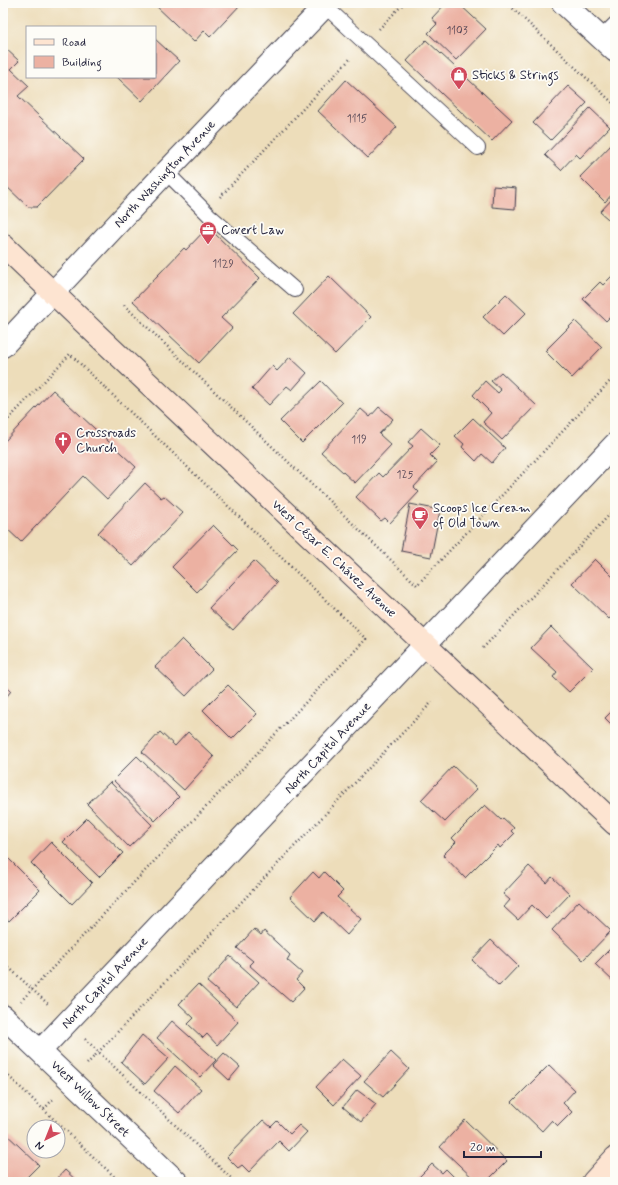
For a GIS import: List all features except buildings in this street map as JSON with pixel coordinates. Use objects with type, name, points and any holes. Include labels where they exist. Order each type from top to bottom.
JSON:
[{"type":"street","points":[[564,3],[610,38]]},
{"type":"street","name":"North Washington Avenue","points":[[3,346],[166,172],[326,5]]},
{"type":"street","name":"West César E. Chávez Avenue","points":[[3,245],[53,294],[615,824]]},
{"type":"street","name":"North Capitol Avenue","points":[[40,1051],[615,444]]},
{"type":"street","name":"West Willow Street","points":[[4,1017],[177,1182]]},
{"type":"street","points":[[592,1182],[615,1158]]},
{"type":"lane","points":[[326,5],[365,44],[478,148]]},
{"type":"lane","points":[[166,172],[209,215],[294,290]]},
{"type":"path","points":[[217,200],[404,3]]},
{"type":"path","points":[[507,3],[615,105]]},
{"type":"path","points":[[124,305],[417,585],[615,376]]},
{"type":"path","points":[[3,425],[70,354],[366,639],[32,990],[4,1017]]},
{"type":"path","points":[[483,648],[615,509]]},
{"type":"path","points":[[44,1109],[432,702]]},
{"type":"path","points":[[3,962],[235,1182]]},
{"type":"path","points":[[3,1071],[120,1182]]},
{"type":"place","name":"Sticks & Strings","points":[[459,90]]},
{"type":"place","name":"Covert Law","points":[[208,245]]},
{"type":"place","name":"Crossroads Church","points":[[63,455]]},
{"type":"place","name":"Scoops Ice Cream of Old Town","points":[[420,530]]}]
